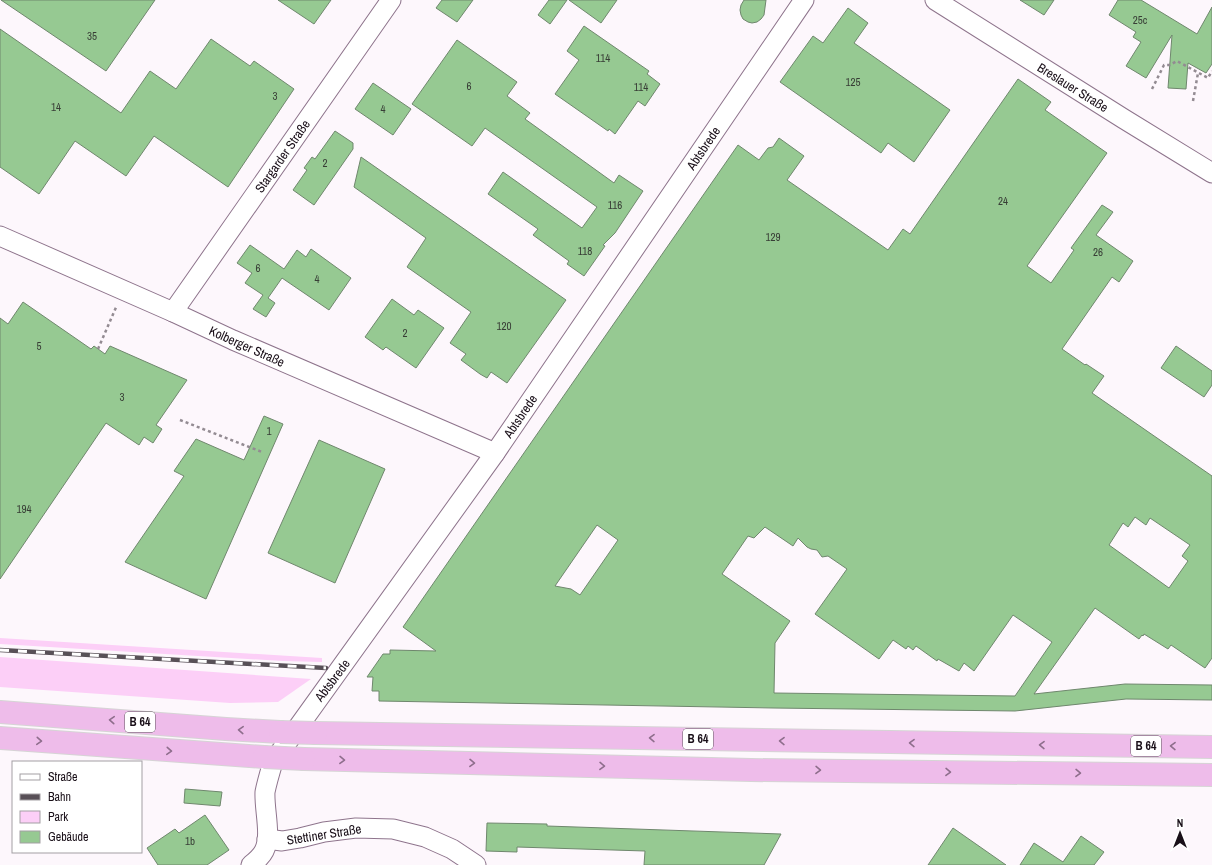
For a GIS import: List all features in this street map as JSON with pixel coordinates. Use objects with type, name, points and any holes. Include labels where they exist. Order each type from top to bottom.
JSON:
[{"type":"highway","name":"B 64","points":[[0,712],[280,732],[1212,747]]},
{"type":"highway","name":"B 64","points":[[0,738],[304,759],[743,769],[1212,775]]},
{"type":"street","name":"Stargarder Straße","points":[[173,312],[390,0]]},
{"type":"street","name":"Abtsbrede","points":[[267,839],[265,792],[268,776],[273,762],[495,453],[804,0]]},
{"type":"street","name":"Breslauer Straße","points":[[935,0],[1210,167]]},
{"type":"street","name":"Kolberger Straße","points":[[0,236],[240,343],[495,453]]},
{"type":"street","name":"Stettiner Straße","points":[[267,839],[282,841],[324,832],[356,828],[393,829],[425,837],[452,849],[476,865]]},
{"type":"street","points":[[251,865],[264,851],[267,839]]},
{"type":"path","points":[[1152,89],[1164,65],[1170,65],[1177,61],[1208,78],[1212,71]]},
{"type":"path","points":[[1193,101],[1198,73]]},
{"type":"path","points":[[98,349],[112,316]]},
{"type":"path","points":[[180,420],[262,452]]},
{"type":"green space","points":[[0,638],[322,658],[322,662],[0,644]]},
{"type":"green space","points":[[0,657],[311,679],[278,702],[230,703],[0,687]]},
{"type":"building","points":[[1,0],[155,0],[106,71]]},
{"type":"building","points":[[278,0],[331,0],[314,24]]},
{"type":"building","points":[[442,0],[473,0],[457,22],[436,8]]},
{"type":"building","points":[[549,0],[567,0],[550,24],[538,15]]},
{"type":"building","points":[[569,0],[617,0],[601,23]]},
{"type":"building","points":[[744,0],[766,0],[764,15],[757,22],[752,23],[743,19],[740,10]]},
{"type":"building","points":[[1020,0],[1054,0],[1044,15]]},
{"type":"building","points":[[1118,0],[1141,0],[1197,34],[1212,7],[1212,64],[1206,73],[1188,63],[1186,89],[1168,88],[1172,35],[1146,78],[1126,66],[1141,42],[1133,37],[1136,32],[1109,15]]},
{"type":"building","points":[[848,8],[868,23],[854,43],[950,110],[914,162],[888,143],[881,153],[780,82],[813,36],[823,43]]},
{"type":"building","points":[[584,26],[649,71],[647,74],[660,84],[645,106],[638,101],[615,134],[609,129],[608,131],[555,94],[579,60],[567,51]]},
{"type":"building","points":[[0,29],[121,113],[150,71],[176,89],[211,39],[250,66],[254,61],[294,89],[228,187],[154,136],[126,176],[75,141],[39,194],[0,167]]},
{"type":"building","points":[[457,40],[517,82],[507,96],[530,113],[525,119],[614,183],[619,175],[643,191],[615,233],[603,245],[605,246],[584,276],[567,264],[569,261],[533,235],[538,229],[488,194],[503,172],[582,228],[597,207],[485,128],[472,146],[412,104]]},
{"type":"building","points":[[1018,79],[1051,102],[1045,110],[1107,153],[1027,266],[1051,283],[1074,250],[1071,248],[1102,205],[1113,212],[1096,235],[1133,261],[1119,282],[1112,277],[1062,349],[1104,376],[1092,393],[1212,476],[1212,658],[1205,668],[1171,645],[1168,649],[1144,634],[1139,639],[1095,608],[1034,694],[1125,684],[1212,685],[1212,700],[1126,699],[1015,711],[379,701],[379,691],[372,691],[373,677],[367,677],[383,654],[390,654],[390,650],[436,651],[403,627],[738,145],[759,160],[768,148],[773,147],[779,138],[804,156],[787,180],[888,250],[903,229],[910,234]],"holes":[[[1135,517],[1146,525],[1150,518],[1190,545],[1182,556],[1188,561],[1169,588],[1109,545],[1123,523],[1128,527]],[[597,525],[618,540],[580,595],[571,589],[555,586]],[[765,527],[793,546],[798,538],[807,547],[817,550],[822,557],[828,556],[847,569],[815,614],[879,659],[893,640],[906,649],[908,646],[913,650],[916,646],[937,661],[938,659],[959,671],[964,663],[974,671],[1013,615],[1052,642],[1015,696],[774,693],[775,643],[790,621],[722,574],[748,536],[754,538]]]},
{"type":"building","points":[[373,83],[411,109],[393,135],[355,109]]},
{"type":"building","points":[[335,131],[353,143],[353,149],[314,205],[293,190],[307,170],[304,168],[312,157],[315,159]]},
{"type":"building","points":[[361,157],[566,300],[507,383],[491,372],[487,378],[480,374],[461,360],[466,354],[450,343],[471,312],[407,267],[426,238],[354,187]]},
{"type":"building","points":[[250,245],[284,269],[297,250],[306,257],[311,249],[351,278],[329,310],[282,278],[268,298],[275,303],[266,317],[253,309],[263,295],[245,283],[252,273],[237,263]]},
{"type":"building","points":[[392,299],[414,315],[418,310],[444,328],[416,368],[386,347],[383,350],[365,337]]},
{"type":"building","points":[[23,302],[91,349],[94,346],[105,354],[110,346],[187,380],[156,425],[162,429],[153,443],[144,437],[139,445],[106,423],[0,579],[0,318],[8,324]]},
{"type":"building","points":[[1176,346],[1212,371],[1212,385],[1204,397],[1161,368]]},
{"type":"building","points":[[264,416],[283,424],[206,599],[125,562],[184,476],[174,471],[196,439],[244,460]]},
{"type":"building","points":[[319,440],[385,469],[335,583],[268,553]]},
{"type":"building","points":[[185,789],[222,792],[220,806],[184,803]]},
{"type":"building","points":[[205,815],[229,850],[207,865],[158,865],[147,848],[175,829],[179,833]]},
{"type":"building","points":[[487,823],[547,824],[547,826],[781,834],[764,865],[644,865],[645,851],[517,847],[517,852],[486,851]]},
{"type":"building","points":[[953,828],[1006,865],[928,865]]},
{"type":"building","points":[[1081,836],[1104,852],[1094,865],[1020,865],[1034,843],[1063,862]]},
{"type":"railway","points":[[0,650],[326,668]]}]
